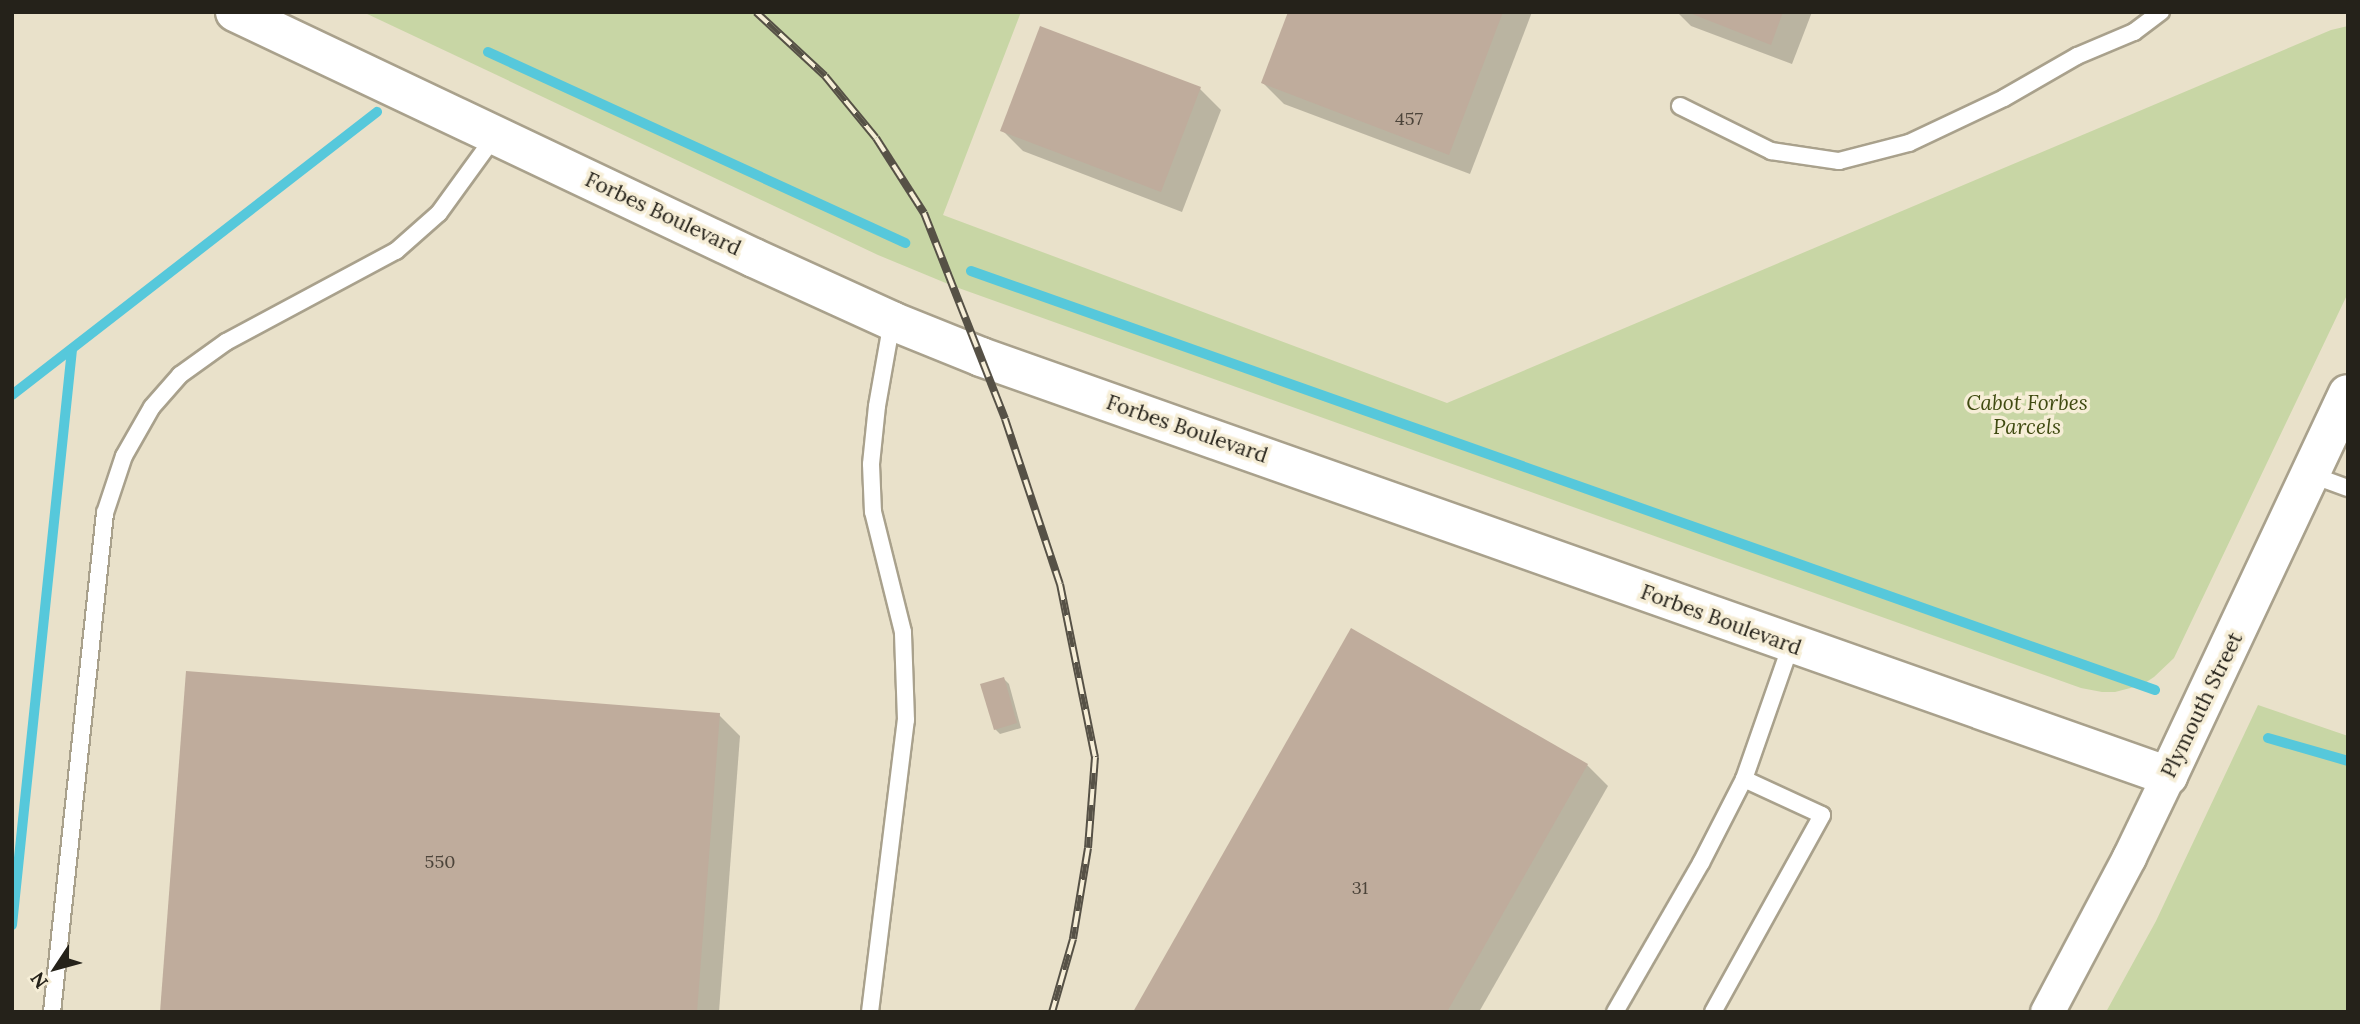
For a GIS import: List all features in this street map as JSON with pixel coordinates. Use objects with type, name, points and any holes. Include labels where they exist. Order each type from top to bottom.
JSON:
[{"type":"street","name":"Forbes Boulevard","points":[[235,12],[892,321],[981,357],[2168,776]]},
{"type":"street","name":"Plymouth Street","points":[[2047,1012],[2129,857],[2346,401]]},
{"type":"lane","points":[[1680,106],[1771,152],[1839,161],[1909,143],[2004,97],[2077,56],[2134,32],[2161,12]]},
{"type":"lane","points":[[52,1012],[105,513],[124,456],[152,407],[180,375],[226,342],[396,251],[439,213],[495,136]]},
{"type":"lane","points":[[870,1012],[906,720],[902,632],[873,512],[870,464],[892,321]]},
{"type":"lane","points":[[2312,475],[2348,488]]},
{"type":"lane","points":[[1615,1012],[1701,863],[1744,779],[1791,645]]},
{"type":"lane","points":[[1713,1012],[1822,815],[1744,779]]},
{"type":"green space","name":"Cabot Forbes Parcels","points":[[363,12],[1021,12],[943,215],[1447,403],[2331,30],[2348,26],[2348,293],[2174,658],[2142,685],[2115,692],[2102,692],[2081,688],[953,286],[878,255]]},
{"type":"green space","points":[[2258,705],[2348,736],[2348,1012],[2106,1012],[2156,921]]},
{"type":"building","points":[[1288,12],[1503,12],[1449,155],[1261,83]]},
{"type":"building","points":[[1687,12],[1783,12],[1771,45]]},
{"type":"building","points":[[1040,26],[1201,87],[1161,192],[1000,131]]},
{"type":"building","points":[[1351,628],[1588,764],[1447,1012],[1133,1012]]},
{"type":"building","points":[[186,671],[720,713],[697,1012],[160,1012]]},
{"type":"building","points":[[1004,677],[1017,723],[994,730],[980,684]]},
{"type":"waterway","points":[[488,52],[905,243]]},
{"type":"waterway","points":[[12,395],[377,112]]},
{"type":"waterway","points":[[971,271],[2155,690]]},
{"type":"waterway","points":[[12,925],[72,349]]},
{"type":"waterway","points":[[2268,738],[2348,761]]},
{"type":"railway","points":[[756,12],[825,76],[876,138],[924,213],[1005,419],[1060,584],[1095,757],[1088,848],[1073,939],[1052,1012]]}]
